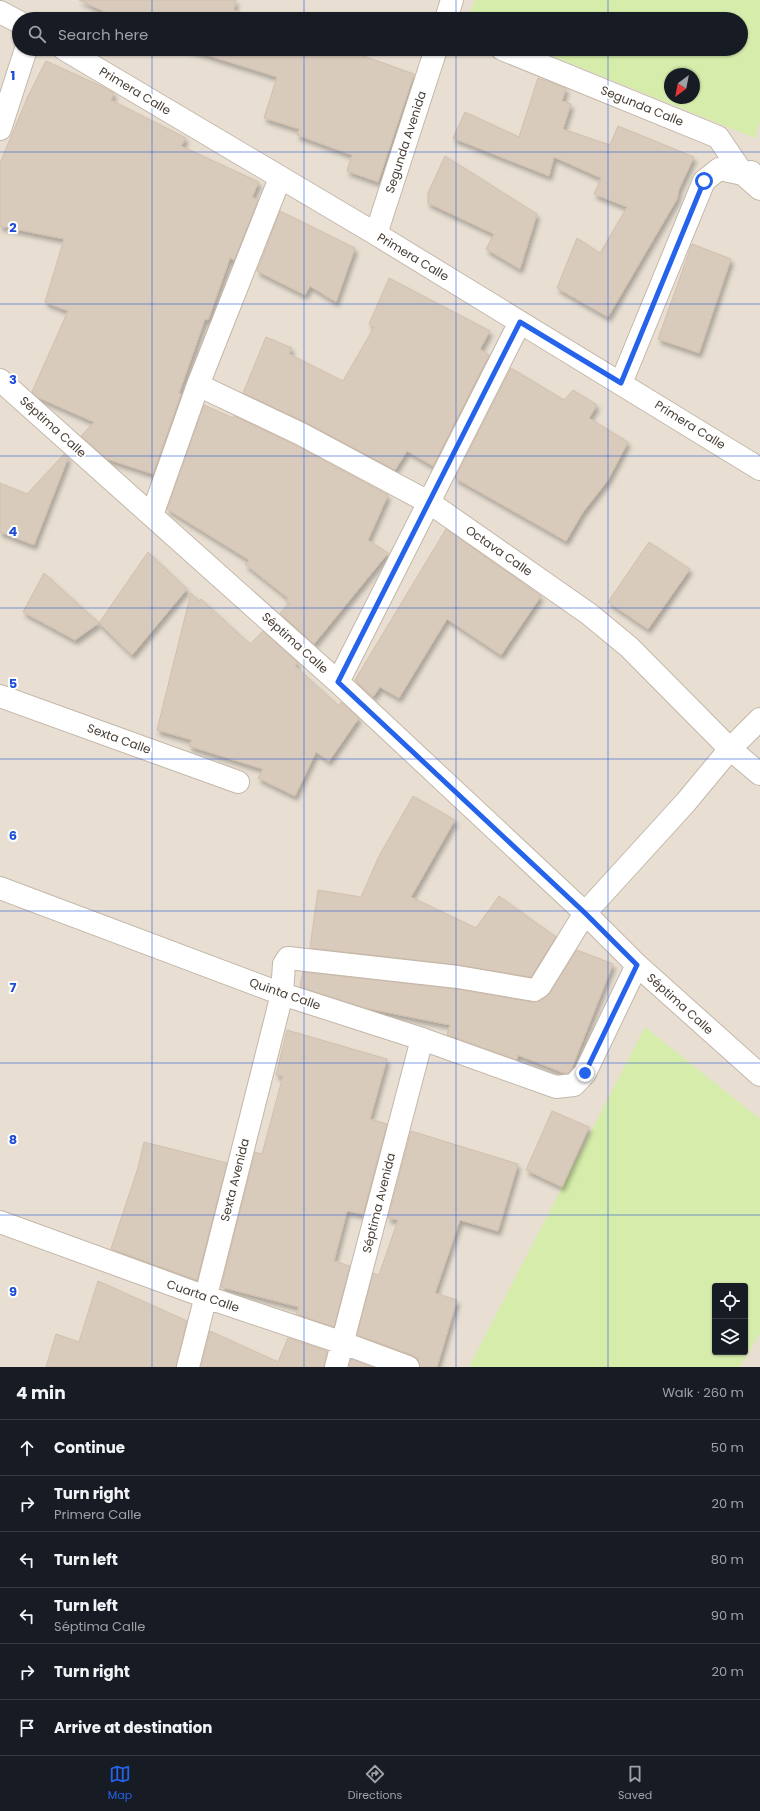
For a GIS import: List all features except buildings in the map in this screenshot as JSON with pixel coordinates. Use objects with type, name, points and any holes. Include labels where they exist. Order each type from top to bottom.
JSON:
[{"type":"street","points":[[448,12],[452,0]]},
{"type":"street","points":[[0,12],[12,18]]},
{"type":"street","points":[[0,129],[24,56]]},
{"type":"street","name":"Primera Calle","points":[[76,56],[376,234],[760,469]]},
{"type":"street","name":"Segunda Avenida","points":[[376,234],[434,56]]},
{"type":"street","name":"Segunda Calle","points":[[519,56],[718,137],[751,172],[760,189]]},
{"type":"street","points":[[621,383],[704,181],[719,169],[751,172]]},
{"type":"street","points":[[152,515],[198,385],[280,178]]},
{"type":"street","points":[[338,682],[430,503],[520,322]]},
{"type":"street","name":"Séptima Calle","points":[[0,380],[338,682],[585,913],[637,965],[760,1075]]},
{"type":"street","name":"Octava Calle","points":[[198,385],[301,434],[430,503],[589,614],[624,642],[730,749],[760,774]]},
{"type":"street","name":"Sexta Calle","points":[[0,696],[238,782]]},
{"type":"street","points":[[585,913],[681,808],[730,749],[760,719]]},
{"type":"street","name":"Quinta Calle","points":[[2,894],[282,994],[422,1039],[556,1087],[574,1085],[585,1073],[637,965]]},
{"type":"street","name":"Sexta Avenida","points":[[188,1367],[282,994],[284,964],[288,958],[458,977],[534,990],[540,986],[585,913]]},
{"type":"street","name":"Séptima Avenida","points":[[336,1367],[422,1039]]},
{"type":"street","name":"Cuarta Calle","points":[[0,1222],[206,1298],[343,1343],[408,1367]]},
{"type":"shaded area","points":[[0,0],[760,0],[760,1367],[0,1367]]},
{"type":"green space","points":[[475,0],[760,0],[760,121],[755,138],[671,104],[700,104],[700,68],[664,68],[664,101],[552,56],[748,56],[748,12],[470,12]]},
{"type":"green space","points":[[645,1027],[760,1119],[760,1333],[748,1353],[748,1283],[712,1283],[712,1355],[747,1355],[740,1367],[469,1367]]},
{"type":"route","points":[[585,1073],[637,965],[585,913],[338,682],[430,503],[520,322],[621,383],[704,181]]}]
